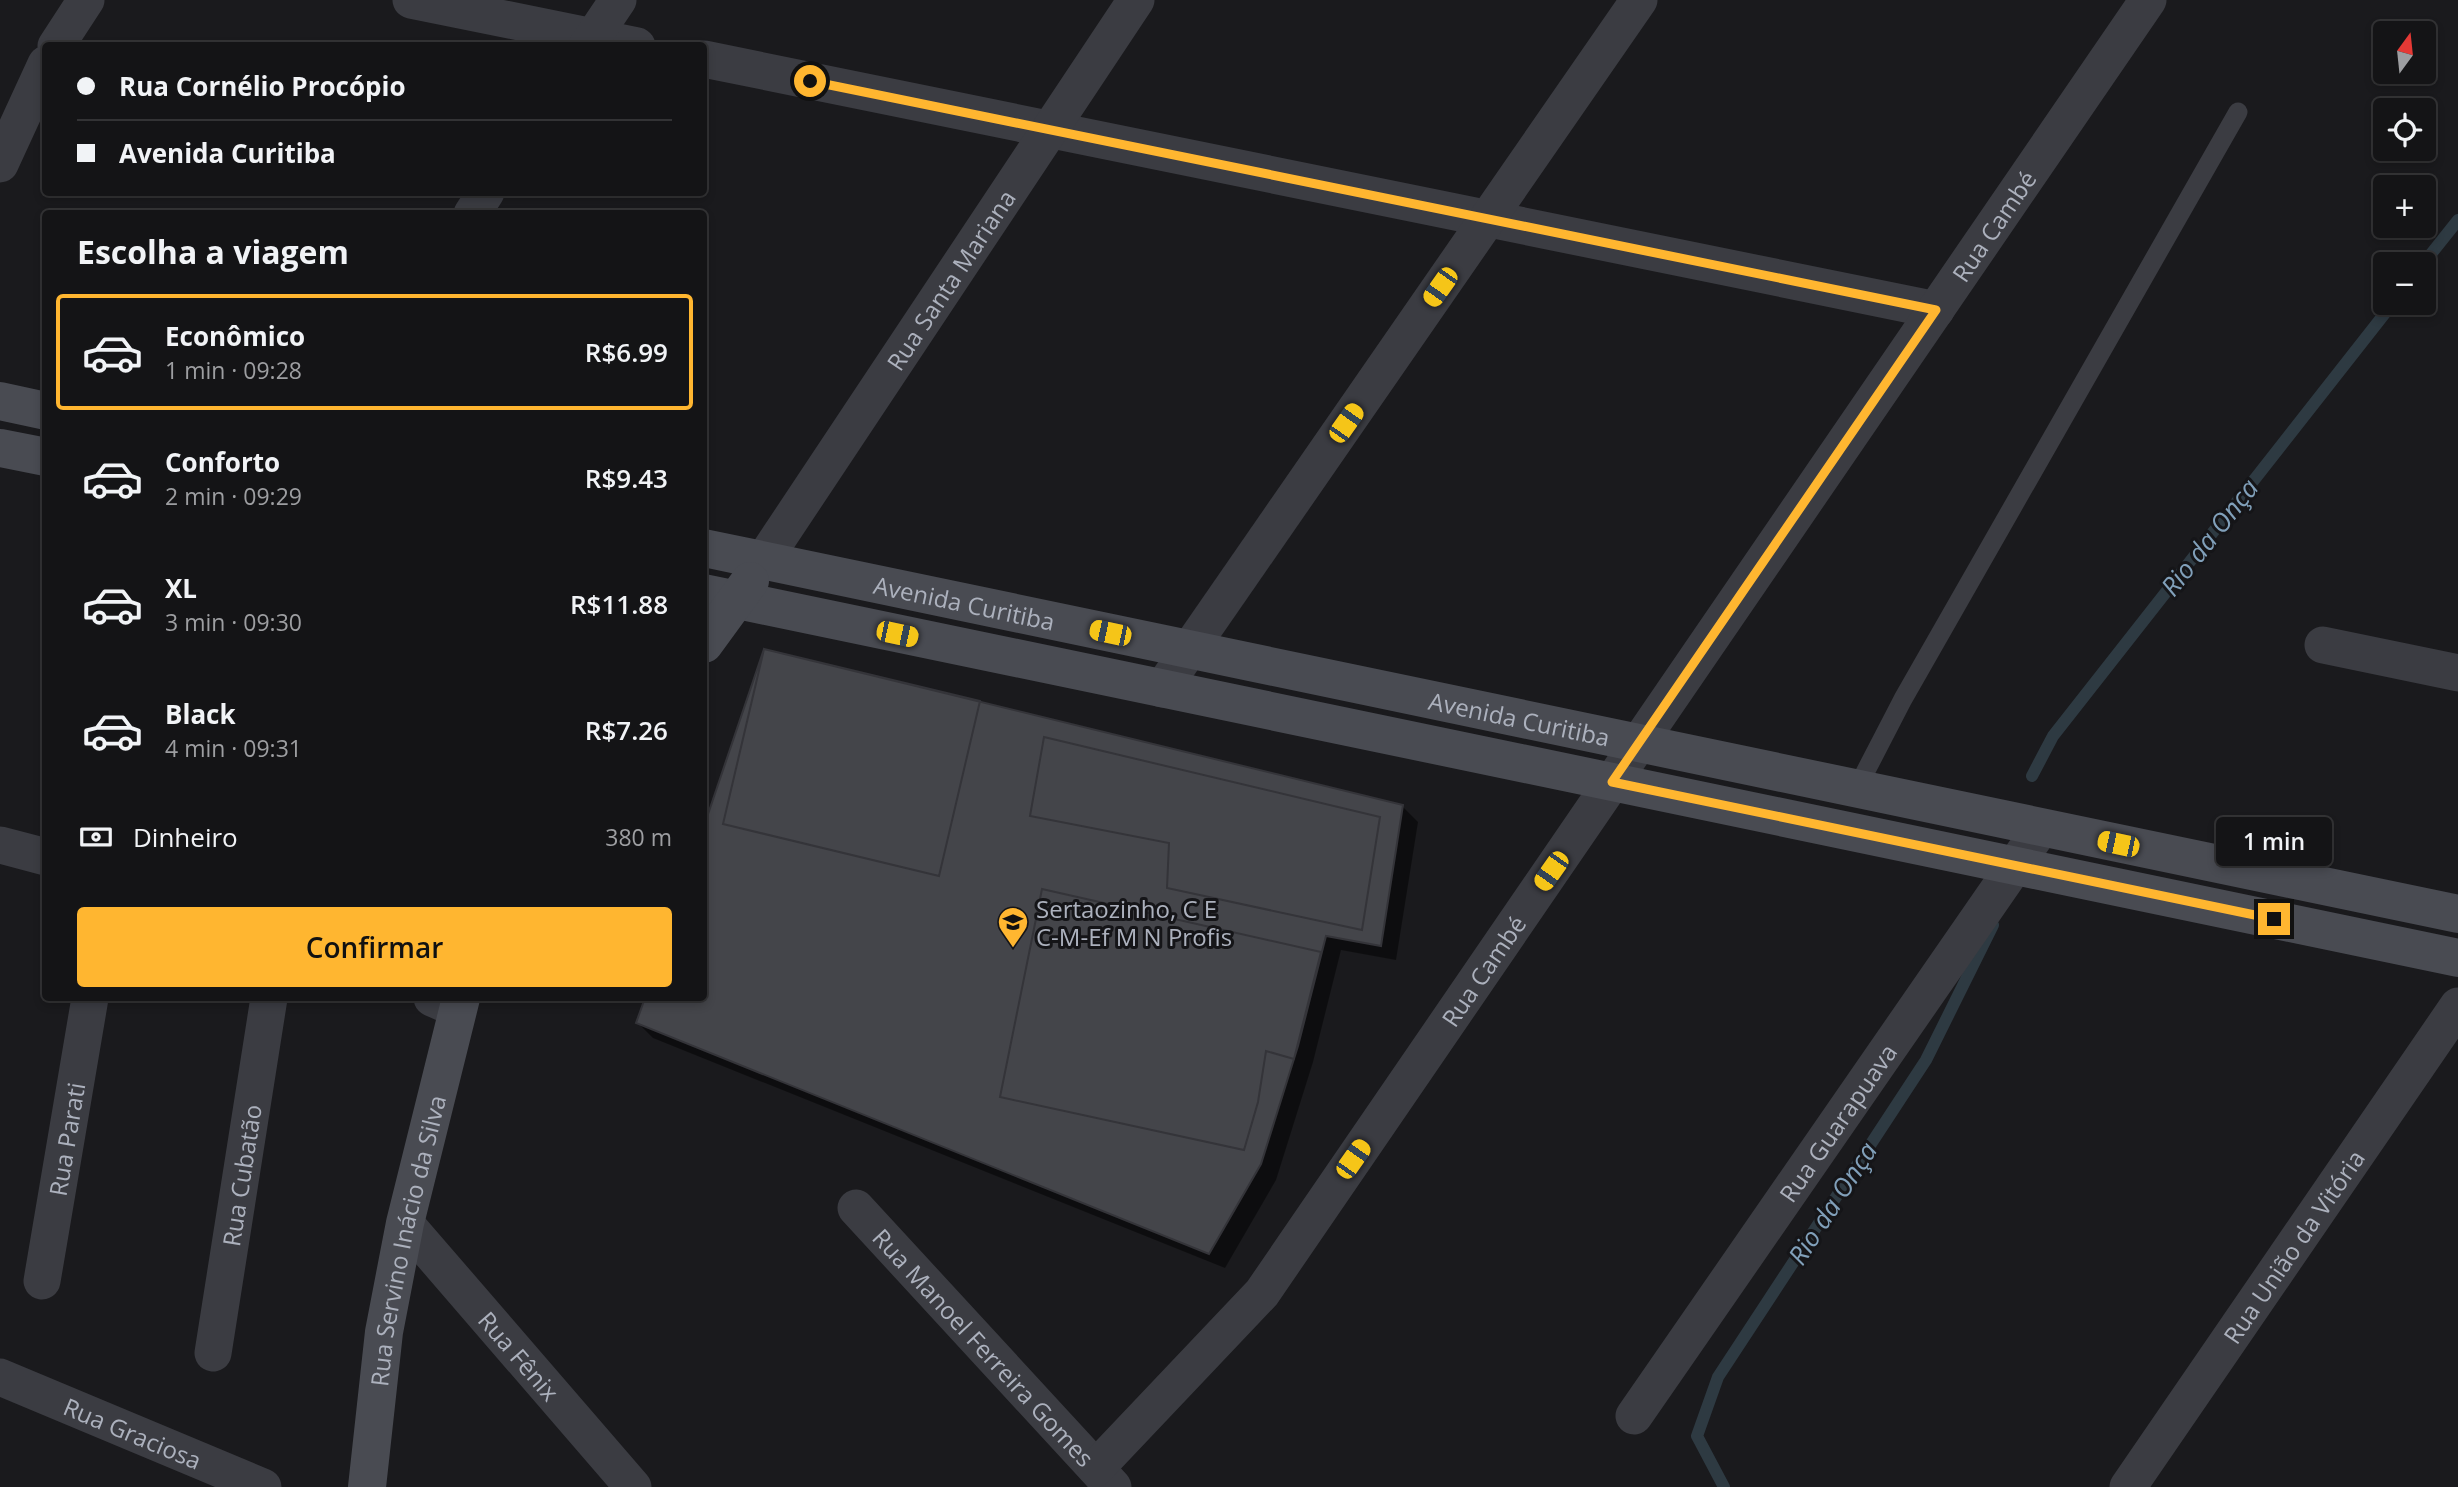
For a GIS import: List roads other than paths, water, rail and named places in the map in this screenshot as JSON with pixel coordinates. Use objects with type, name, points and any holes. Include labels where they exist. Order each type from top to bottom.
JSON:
[{"type":"main road","points":[[0,401],[42,410]]},
{"type":"main road","points":[[0,448],[42,456]]},
{"type":"main road","name":"Avenida Curitiba","points":[[707,549],[2458,914]]},
{"type":"main road","points":[[707,636],[721,597],[763,561]]},
{"type":"main road","name":"Avenida Curitiba","points":[[721,597],[2458,958]]},
{"type":"main road","name":"Rua Servino Inácio da Silva","points":[[367,1487],[384,1332],[450,1001]]},
{"type":"street","points":[[59,42],[86,0]]},
{"type":"street","points":[[411,0],[590,41],[618,0]]},
{"type":"street","name":"Rua Santa Mariana","points":[[763,561],[1136,0]]},
{"type":"street","points":[[1162,689],[1639,0]]},
{"type":"street","name":"Rua Cambé","points":[[1104,1477],[1262,1293],[2148,0]]},
{"type":"street","points":[[707,60],[1936,310]]},
{"type":"street","points":[[0,164],[42,73]]},
{"type":"street","points":[[2323,645],[2458,673]]},
{"type":"street","name":"Rua Guarapuava","points":[[1634,1416],[2041,828]]},
{"type":"street","name":"Rua Parati","points":[[42,1281],[89,1001]]},
{"type":"street","name":"Rua Cubatão","points":[[214,1353],[269,1001]]},
{"type":"street","name":"Rua União da Vitória","points":[[2128,1487],[2458,1006]]},
{"type":"street","name":"Rua Manoel Ferreira Gomes","points":[[856,1208],[1104,1477]]},
{"type":"street","name":"Rua Fênix","points":[[405,1223],[633,1487]]},
{"type":"street","name":"Rua Graciosa","points":[[0,1377],[263,1487]]},
{"type":"lane","points":[[1857,788],[1903,699],[2238,111]]},
{"type":"waterway","name":"Rio da Onça","points":[[2433,252],[2458,220]]},
{"type":"waterway","name":"Rio da Onça","points":[[2032,776],[2053,736],[2384,315]]},
{"type":"waterway","name":"Rio da Onça","points":[[1724,1487],[1697,1436],[1718,1377],[1926,1060],[1993,925]]},
{"type":"place","name":"Sertaozinho, C E C-M-Ef M N Profis","points":[[1013,949]]}]
